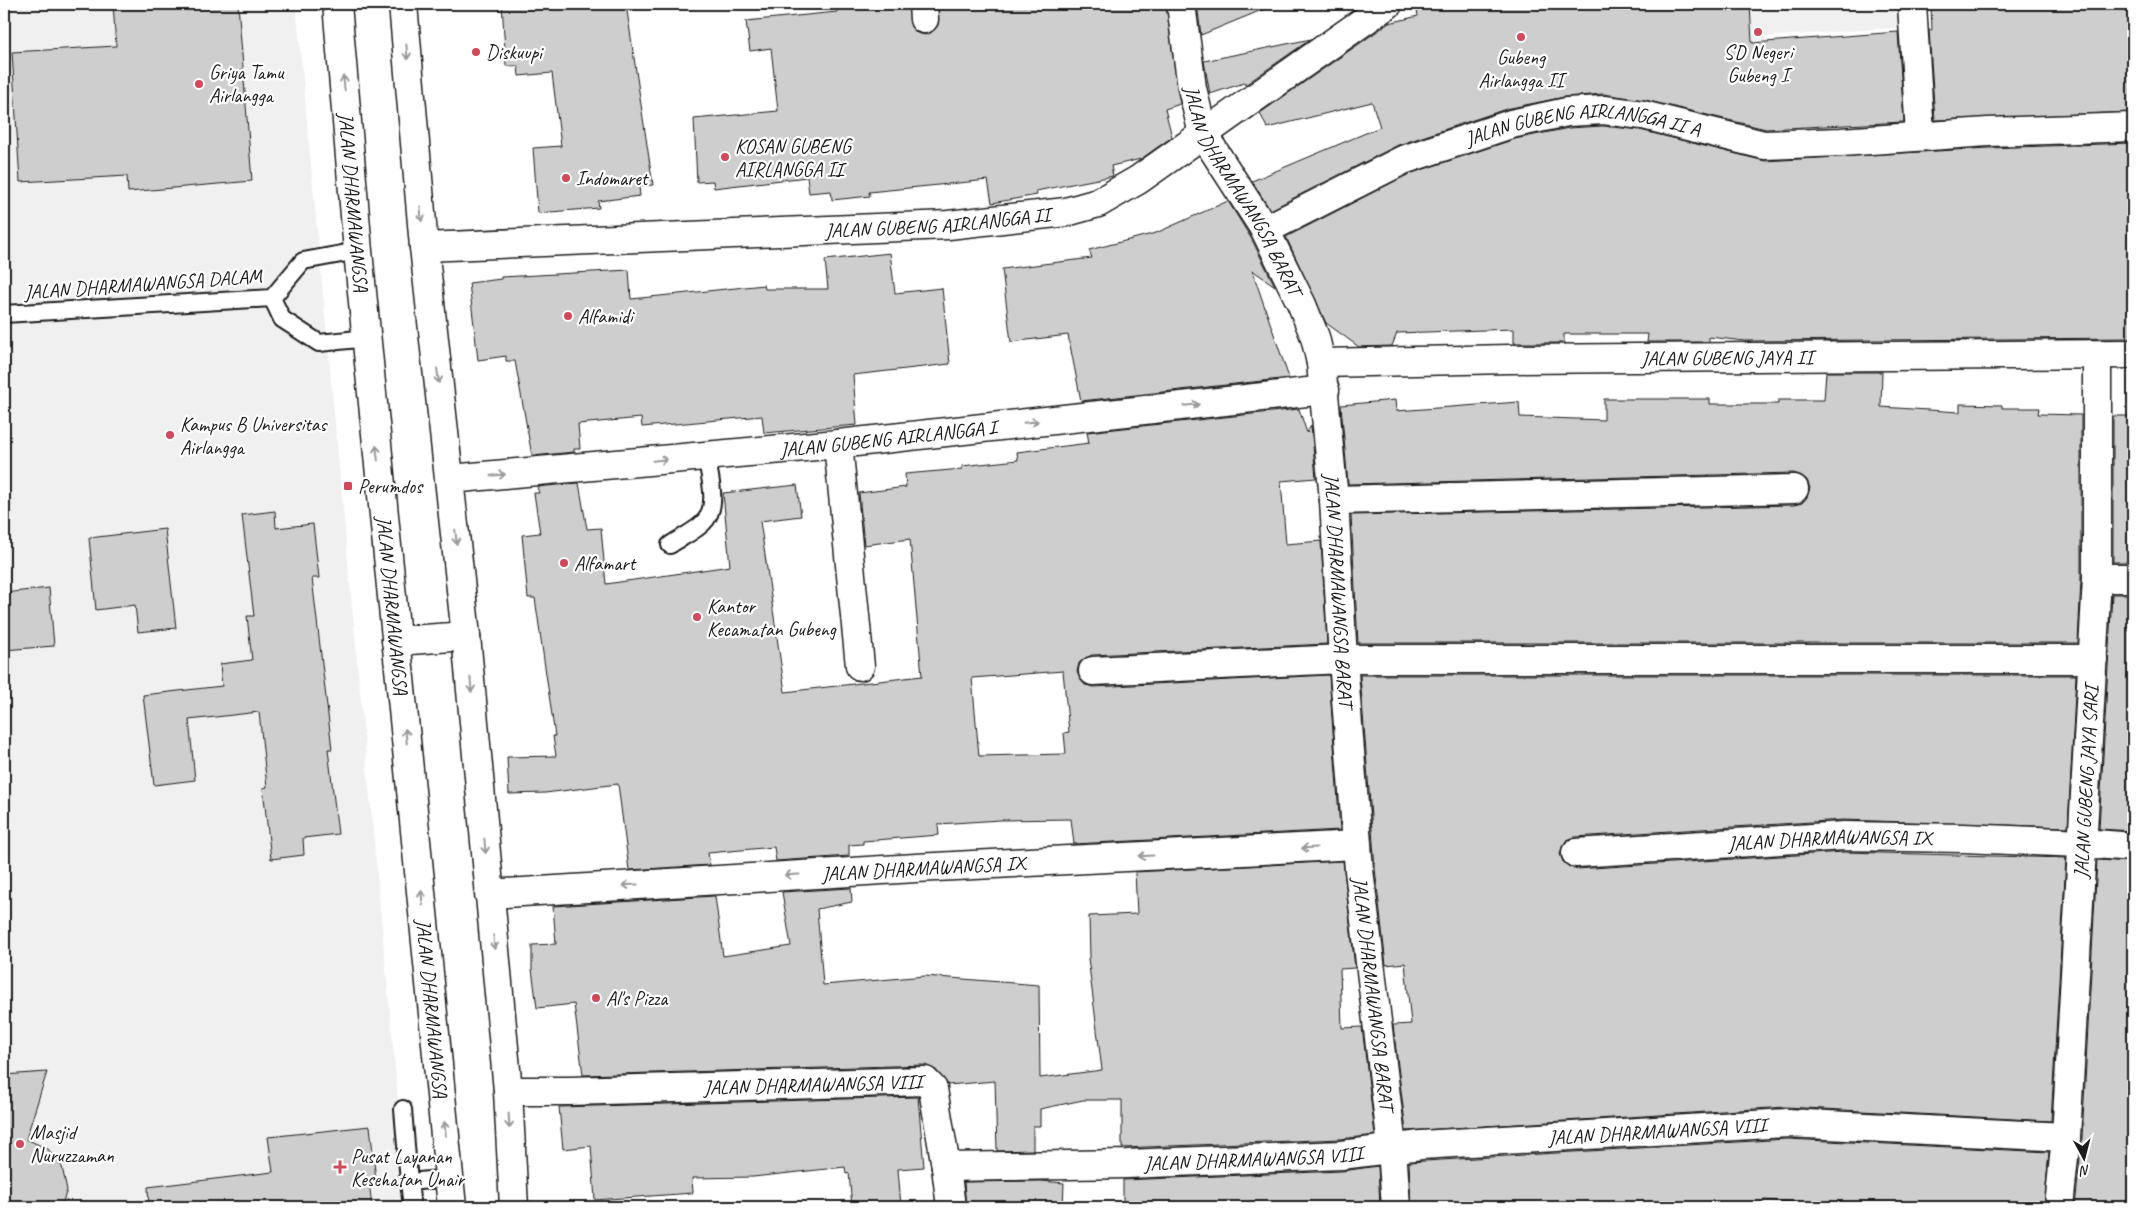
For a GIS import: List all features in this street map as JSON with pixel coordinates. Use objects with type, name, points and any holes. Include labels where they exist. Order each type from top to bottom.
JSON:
[{"type":"street","name":"JALAN DHARMAWANGSA","points":[[337,4],[358,251],[452,1207]]},
{"type":"street","points":[[403,4],[424,246],[466,636],[508,1091],[514,1207]]},
{"type":"street","name":"JALAN DHARMAWANGSA BARAT","points":[[1181,4],[1192,88],[1203,134],[1265,230],[1302,305],[1315,337],[1321,363],[1334,500],[1343,659],[1357,845],[1392,1147],[1396,1207]]},
{"type":"street","name":"JALAN GUBENG AIRLANGGA II","points":[[424,246],[948,225],[1066,212],[1098,203],[1138,180],[1388,4]]},
{"type":"street","points":[[1912,4],[1920,135]]},
{"type":"street","name":"JALAN GUBENG AIRLANGGA II A","points":[[1265,230],[1403,160],[1511,124],[1567,112],[1604,110],[1642,114],[1764,145],[1841,142],[1920,135],[2133,127]]},
{"type":"street","name":"JALAN GUBENG JAYA II","points":[[1321,363],[1510,358],[2133,354]]},
{"type":"street","name":"JALAN GUBENG JAYA SARI","points":[[2060,1207],[2066,1136],[2098,578],[2097,355]]},
{"type":"street","name":"JALAN GUBENG AIRLANGGA I","points":[[450,479],[838,444],[1325,390]]},
{"type":"street","points":[[838,444],[860,666]]},
{"type":"street","points":[[1334,500],[1794,489]]},
{"type":"street","points":[[2098,578],[2133,578]]},
{"type":"street","points":[[396,641],[466,636]]},
{"type":"street","points":[[1093,671],[1343,659],[2093,659]]},
{"type":"street","name":"JALAN DHARMAWANGSA IX","points":[[1576,853],[1844,836],[1963,838],[2133,847]]},
{"type":"street","name":"JALAN DHARMAWANGSA IX","points":[[489,894],[1357,845]]},
{"type":"street","name":"JALAN DHARMAWANGSA VIII","points":[[508,1091],[925,1081],[933,1089],[946,1167],[1127,1164],[1322,1156],[1392,1147],[1787,1123],[2066,1136]]},
{"type":"street","points":[[946,1167],[951,1207]]},
{"type":"lane","name":"JALAN DHARMAWANGSA DALAM","points":[[4,314],[272,298],[302,261],[358,251]]},
{"type":"lane","points":[[272,298],[282,319],[318,343],[368,338]]},
{"type":"lane","points":[[670,545],[703,523],[711,510],[711,492],[706,455]]},
{"type":"lane","points":[[403,1109],[412,1207]]},
{"type":"lane","points":[[409,1182],[450,1178]]},
{"type":"shaded area","name":"Kampus B Universitas Airlangga","points":[[4,4],[296,4],[408,1207],[4,1207]]},
{"type":"shaded area","name":"SD Negeri Gubeng I","points":[[1681,4],[1903,4],[1904,27],[1765,37],[1765,48],[1683,53]]},
{"type":"building","points":[[113,4],[238,4],[252,181],[128,192],[127,176],[20,182],[12,52],[116,46]]},
{"type":"building","points":[[502,4],[626,4],[653,185],[639,186],[640,196],[598,201],[599,208],[538,213],[533,148],[561,146],[552,73],[519,76],[518,66],[506,66]]},
{"type":"building","points":[[836,4],[908,4],[911,27],[917,33],[925,35],[932,32],[938,25],[939,4],[1166,4],[1180,104],[1165,109],[1172,137],[1141,159],[1111,166],[1113,176],[1036,191],[1037,195],[992,203],[988,180],[869,192],[870,196],[832,200],[831,191],[809,193],[807,177],[714,188],[713,181],[697,182],[694,119],[778,111],[771,48],[750,51],[746,21],[837,12]]},
{"type":"building","points":[[1197,4],[1274,4],[1274,5],[1201,35]]},
{"type":"building","points":[[1416,4],[1750,4],[1752,43],[1898,32],[1904,122],[1766,129],[1645,100],[1603,94],[1564,97],[1506,109],[1398,145],[1270,210],[1252,181],[1380,127],[1372,102],[1267,128],[1260,113],[1389,23],[1418,16]]},
{"type":"building","points":[[2133,4],[2133,112],[1935,120],[1929,30],[1932,30],[1931,6]]},
{"type":"building","points":[[1311,39],[1245,85],[1244,83],[1210,94],[1204,61]]},
{"type":"building","points":[[1603,126],[1640,130],[1765,161],[1989,148],[2133,143],[2133,338],[1745,341],[1709,337],[1709,342],[1647,342],[1648,334],[1564,334],[1564,343],[1514,343],[1514,329],[1397,333],[1392,346],[1359,347],[1326,323],[1286,237],[1409,174],[1515,139],[1569,128]]},
{"type":"building","points":[[1228,201],[1251,238],[1275,286],[1252,270],[1289,378],[1081,401],[1068,335],[1011,342],[1002,269],[1092,258],[1089,250],[1156,233]]},
{"type":"building","points":[[890,253],[895,293],[942,288],[950,364],[853,375],[857,425],[764,433],[762,416],[642,427],[641,418],[578,424],[580,449],[574,449],[574,452],[532,456],[515,361],[506,361],[506,356],[478,360],[469,283],[501,279],[501,277],[629,270],[631,299],[764,285],[765,289],[828,289],[825,260]]},
{"type":"building","points":[[1826,372],[1882,372],[1881,407],[1960,412],[1960,404],[2002,405],[2002,408],[2039,408],[2038,414],[2081,415],[2081,578],[2078,643],[1358,643],[1351,515],[1794,505],[1802,503],[1807,497],[1810,488],[1807,480],[1794,473],[1348,484],[1341,405],[1395,400],[1396,411],[1519,402],[1520,417],[1604,420],[1604,399],[1710,399],[1710,404],[1778,404],[1778,400],[1824,400]]},
{"type":"building","points":[[1299,409],[1307,433],[1311,425],[1316,478],[1281,481],[1286,544],[1321,541],[1327,644],[1092,655],[1079,663],[1077,672],[1085,685],[1094,687],[1329,675],[1340,830],[1074,844],[1071,819],[1000,820],[938,824],[939,835],[863,841],[863,844],[849,845],[849,856],[776,861],[774,847],[708,853],[710,865],[629,870],[618,784],[545,793],[509,794],[507,757],[556,756],[553,736],[555,736],[535,598],[528,598],[522,535],[540,533],[534,493],[539,493],[537,487],[579,483],[587,529],[601,528],[606,584],[730,566],[723,493],[797,485],[801,516],[760,521],[785,692],[922,676],[910,539],[864,545],[859,493],[906,487],[905,474],[962,469],[962,466],[1018,460],[1017,452],[1089,443],[1087,432]],"holes":[[[1063,671],[1069,732],[1064,733],[1066,754],[979,756],[972,678]]]},
{"type":"building","points":[[2113,416],[2133,416],[2133,562],[2113,562]]},
{"type":"building","points":[[275,511],[276,528],[313,524],[319,578],[312,578],[332,749],[328,749],[338,834],[303,838],[304,855],[271,859],[263,788],[267,787],[259,712],[189,720],[195,780],[154,785],[143,695],[222,686],[220,664],[252,660],[247,616],[254,616],[242,515]]},
{"type":"building","points":[[165,529],[176,628],[138,632],[135,605],[96,610],[89,538]]},
{"type":"building","points":[[49,588],[54,646],[4,650],[4,593]]},
{"type":"building","points":[[2112,594],[2133,594],[2133,831],[2099,829]]},
{"type":"building","points":[[1360,675],[2076,675],[2068,827],[1843,820],[1575,837],[1567,840],[1560,854],[1563,862],[1577,869],[1844,852],[2066,858],[2051,1121],[1786,1107],[1406,1131],[1393,1025],[1411,1024],[1405,963],[1386,965],[1375,868]]},
{"type":"building","points":[[2097,860],[2133,862],[2133,1207],[2075,1207],[2082,1138]]},
{"type":"building","points":[[1343,861],[1355,968],[1340,969],[1342,1028],[1362,1027],[1375,1135],[1340,1139],[1122,1148],[1122,1100],[1083,1100],[1040,1109],[1040,1126],[1033,1126],[1033,1150],[997,1151],[995,1081],[948,1085],[936,1070],[925,1065],[583,1075],[574,1004],[537,1008],[532,969],[532,945],[556,944],[553,906],[715,896],[723,956],[791,946],[782,892],[851,888],[852,902],[817,909],[823,985],[925,976],[1039,985],[1040,1078],[1102,1070],[1088,958],[1090,958],[1089,916],[1137,914],[1135,872]]},
{"type":"building","name":"Masjid Nuruzzaman","points":[[47,1072],[26,1139],[48,1149],[62,1167],[67,1190],[61,1207],[4,1207],[4,1075]]},
{"type":"building","points":[[918,1097],[924,1167],[898,1169],[901,1207],[852,1207],[849,1173],[846,1174],[845,1167],[753,1177],[692,1178],[693,1193],[595,1200],[591,1146],[563,1149],[559,1107]]},
{"type":"building","points":[[370,1126],[376,1180],[369,1181],[372,1207],[149,1207],[148,1187],[273,1172],[268,1137]]},
{"type":"building","points":[[1787,1139],[2049,1152],[2044,1207],[1829,1207],[1829,1204],[1763,1200],[1763,1207],[1411,1207],[1409,1162]]},
{"type":"building","points":[[1378,1166],[1380,1207],[1123,1207],[1123,1180],[1342,1171]]},
{"type":"building","points":[[1041,1181],[1064,1183],[1063,1207],[966,1207],[964,1182]]},
{"type":"place","name":"SD Negeri Gubeng I","points":[[1758,32]]},
{"type":"place","name":"Gubeng Airlangga II","points":[[1521,37]]},
{"type":"place","name":"Diskuupi","points":[[476,52]]},
{"type":"place","name":"Griya Tamu Airlangga","points":[[199,84]]},
{"type":"place","name":"KOSAN GUBENG AIRLANGGA II","points":[[725,157]]},
{"type":"place","name":"Indomaret","points":[[566,178]]},
{"type":"place","name":"Alfamidi","points":[[568,316]]},
{"type":"place","name":"Kampus B Universitas Airlangga","points":[[170,435]]},
{"type":"place","name":"Perumdos","points":[[348,486]]},
{"type":"place","name":"Alfamart","points":[[564,563]]},
{"type":"place","name":"Kantor Kecamatan Gubeng","points":[[697,617]]},
{"type":"place","name":"Al's Pizza","points":[[596,998]]},
{"type":"place","name":"Masjid Nuruzzaman","points":[[20,1144]]},
{"type":"place","name":"Pusat Layanan Kesehatan Unair","points":[[340,1167]]}]
